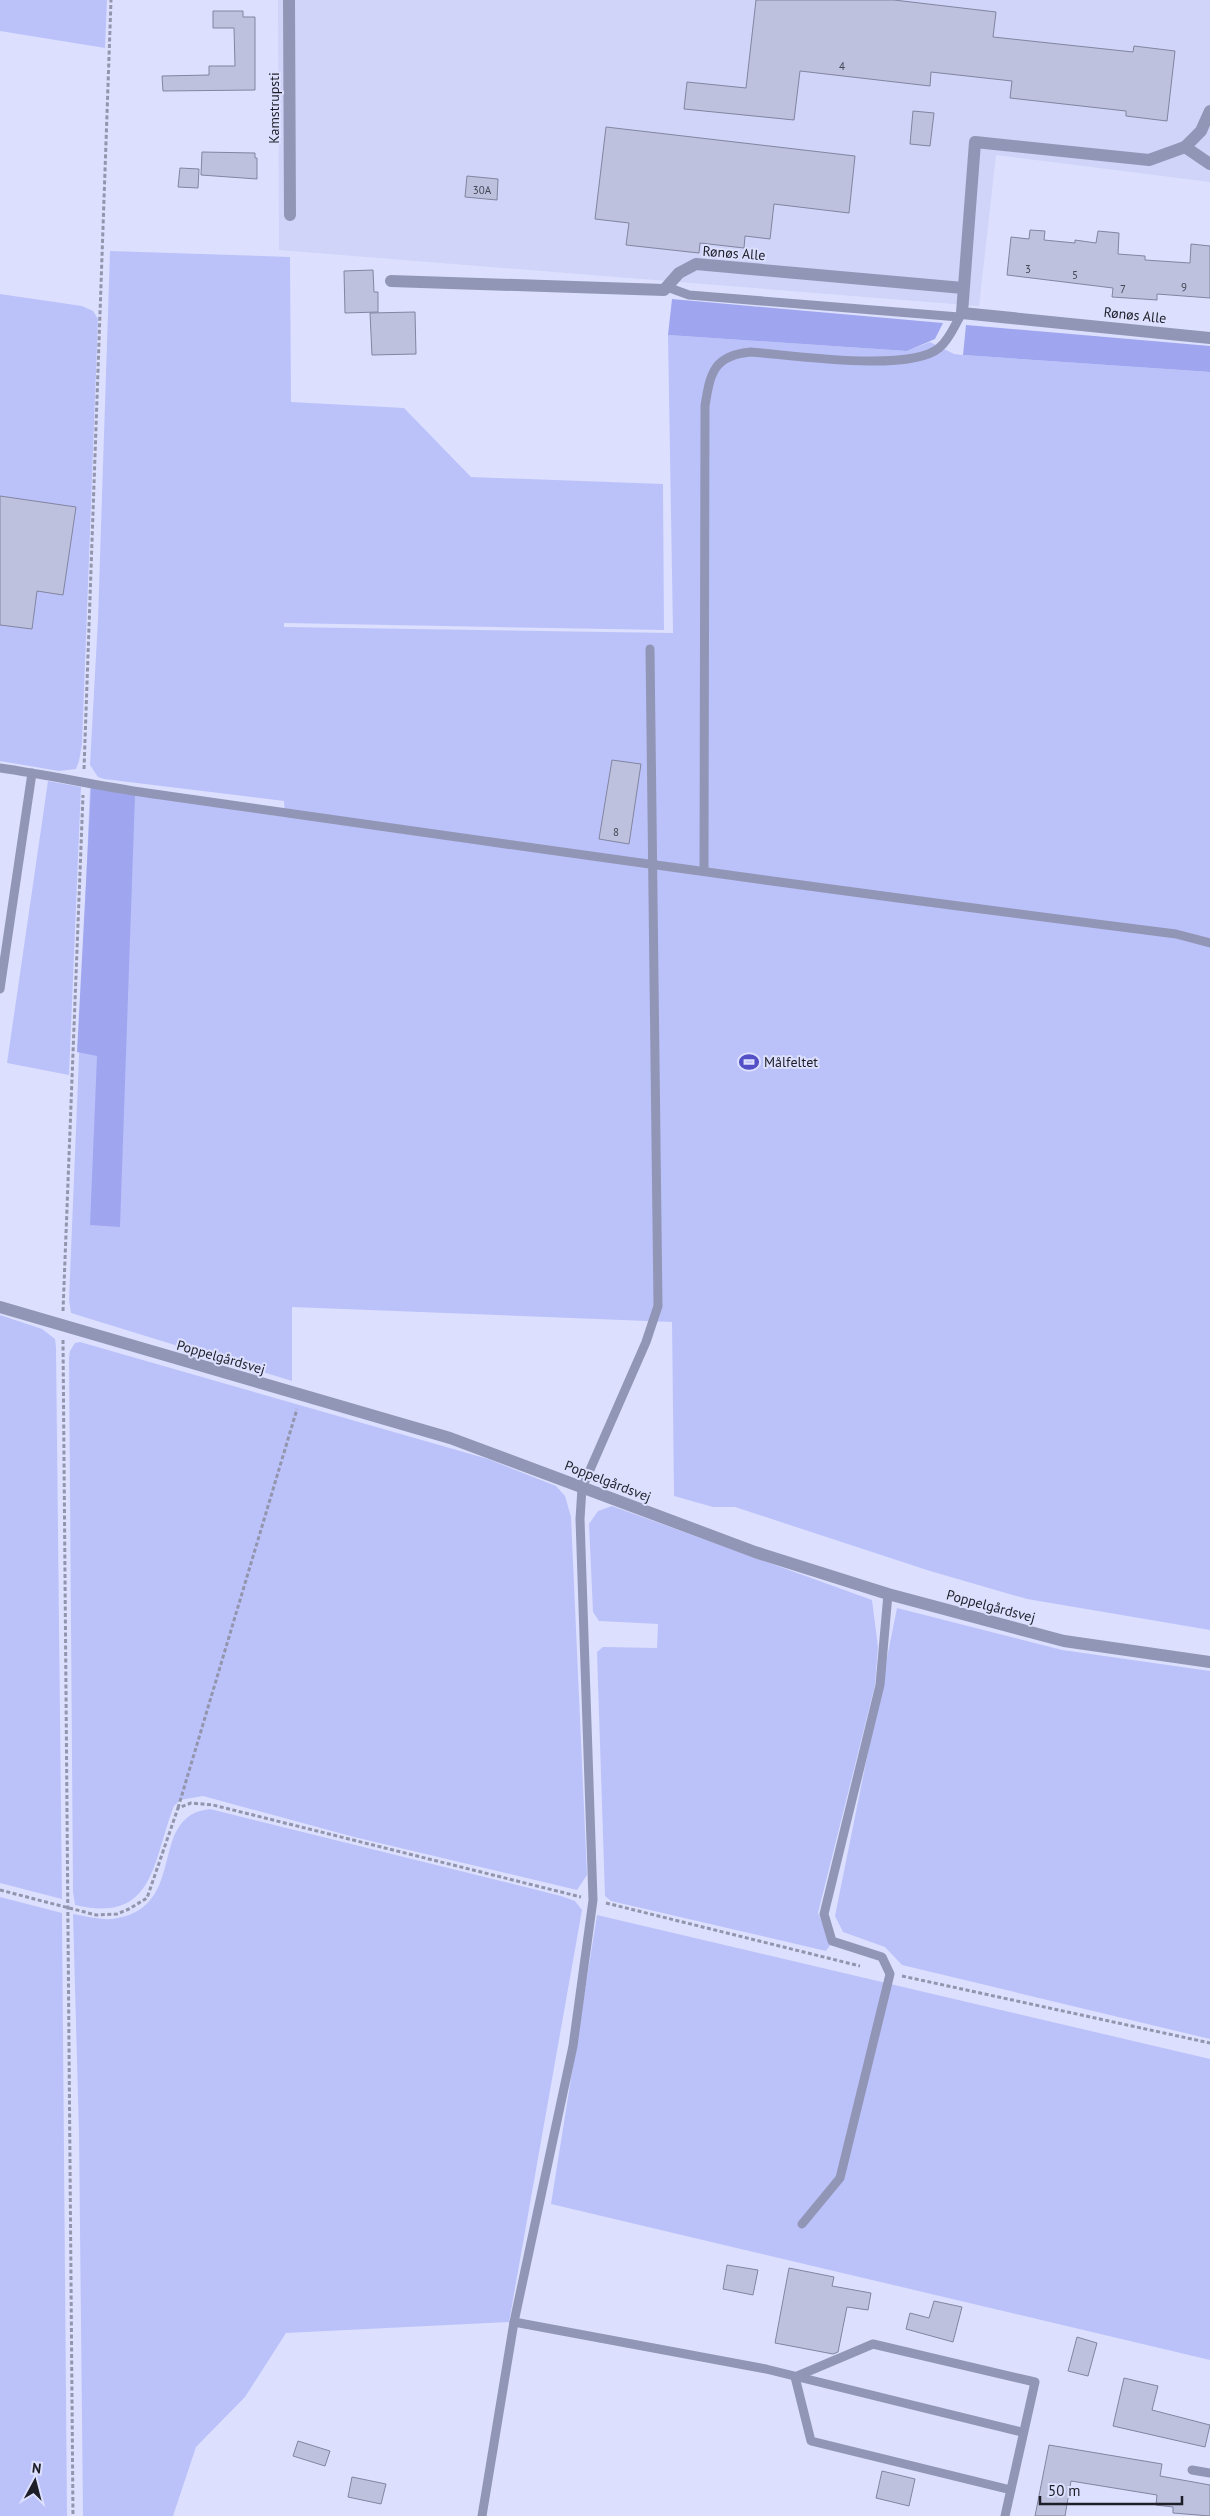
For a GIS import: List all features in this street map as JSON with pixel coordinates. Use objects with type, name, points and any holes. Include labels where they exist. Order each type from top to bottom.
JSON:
[{"type":"street","name":"Kamstrupsti","points":[[288,0],[290,215]]},
{"type":"street","points":[[960,315],[975,142],[1148,160],[1185,147],[1201,131],[1210,111]]},
{"type":"street","points":[[1185,147],[1210,164]]},
{"type":"street","name":"Rønøs Alle","points":[[667,287],[679,273],[696,264],[963,288]]},
{"type":"street","points":[[391,281],[664,290],[667,287]]},
{"type":"street","name":"Rønøs Alle","points":[[960,315],[1210,338]]},
{"type":"street","name":"Poppelgårdsvej","points":[[0,1308],[450,1438],[755,1552],[888,1594],[1064,1641],[1210,1662]]},
{"type":"lane","points":[[667,287],[689,295],[960,315],[940,347],[921,357],[890,361],[751,352],[737,353],[724,359],[716,367],[709,379],[705,406],[704,872]]},
{"type":"lane","points":[[482,2516],[514,2322],[573,2046],[593,1900],[581,1529],[582,1488],[646,1342],[658,1306],[650,649]]},
{"type":"lane","points":[[0,768],[83,782],[654,863],[796,886],[1176,934],[1210,943]]},
{"type":"lane","points":[[0,989],[32,773]]},
{"type":"lane","points":[[802,2224],[840,2178],[890,1974],[882,1957],[832,1940],[824,1914],[880,1685],[888,1594]]},
{"type":"lane","points":[[514,2322],[766,2370],[1022,2432]]},
{"type":"lane","points":[[795,2377],[873,2344],[1034,2382],[1005,2516]]},
{"type":"lane","points":[[795,2377],[811,2441],[1011,2490]]},
{"type":"lane","points":[[1192,2470],[1210,2473]]},
{"type":"path","points":[[73,2516],[63,1327],[111,0]]},
{"type":"path","points":[[178,1808],[301,1396]]},
{"type":"shaded area","points":[[0,0],[107,0],[105,48],[0,31]]},
{"type":"shaded area","points":[[278,0],[1210,0],[1210,182],[996,155],[979,306],[279,250]]},
{"type":"shaded area","name":"Målfeltet","points":[[110,251],[290,257],[291,402],[404,408],[471,477],[663,484],[664,630],[284,623],[284,627],[673,633],[668,335],[907,351],[930,342],[954,354],[963,355],[1210,372],[1210,1630],[1027,1599],[930,1571],[735,1507],[713,1507],[674,1496],[672,1322],[292,1307],[292,1381],[71,1313],[69,1300],[90,787],[285,817],[284,801],[104,779],[98,777],[90,765],[98,619]]},
{"type":"shaded area","points":[[0,294],[82,306],[93,311],[98,319],[82,744],[76,769],[59,771],[0,761]]},
{"type":"shaded area","points":[[672,299],[943,323],[935,339],[907,351],[668,335]]},
{"type":"shaded area","points":[[966,325],[1210,346],[1210,372],[963,355]]},
{"type":"shaded area","points":[[48,781],[81,787],[69,1075],[7,1063]]},
{"type":"shaded area","points":[[91,788],[135,795],[120,1227],[90,1225],[97,1056],[77,1052]]},
{"type":"shaded area","points":[[0,1315],[42,1329],[55,1339],[56,1347],[62,1899],[0,1883]]},
{"type":"shaded area","points":[[80,1342],[488,1459],[556,1486],[565,1496],[571,1517],[587,1875],[577,1890],[354,1837],[203,1796],[180,1800],[174,1806],[154,1867],[146,1884],[136,1897],[121,1905],[101,1908],[75,1905],[73,1892],[69,1357],[75,1343]]},
{"type":"shaded area","points":[[612,1506],[872,1600],[878,1647],[875,1685],[818,1913],[831,1944],[826,1951],[611,1901],[605,1896],[597,1652],[603,1647],[657,1648],[658,1624],[599,1621],[593,1612],[589,1524],[598,1511]]},
{"type":"shaded area","points":[[897,1608],[1062,1650],[1210,1671],[1210,2039],[902,1965],[885,1947],[843,1932],[835,1916]]},
{"type":"shaded area","points":[[210,1809],[561,1896],[575,1901],[582,1910],[509,2322],[286,2333],[245,2397],[196,2447],[173,2516],[83,2516],[79,2134],[73,1914],[112,1919],[136,1912],[152,1899],[161,1882],[171,1844],[178,1828],[190,1815]]},
{"type":"shaded area","points":[[0,1897],[62,1913],[67,2516],[0,2516]]},
{"type":"shaded area","points":[[597,1915],[1210,2059],[1210,2360],[551,2204]]},
{"type":"building","points":[[756,0],[894,0],[996,12],[993,37],[1133,52],[1134,46],[1175,51],[1167,121],[1126,116],[1126,111],[1010,98],[1012,81],[931,72],[930,86],[800,71],[794,120],[684,109],[687,82],[746,88]]},
{"type":"building","points":[[213,11],[243,11],[243,17],[255,17],[255,90],[163,91],[162,76],[209,75],[209,66],[235,66],[234,28],[213,28]]},
{"type":"building","points":[[913,111],[934,113],[930,146],[910,144]]},
{"type":"building","points":[[606,127],[855,156],[849,213],[774,204],[770,239],[745,236],[744,248],[700,243],[699,253],[626,245],[629,223],[595,219]]},
{"type":"building","points":[[202,152],[255,153],[255,158],[257,158],[257,179],[201,175]]},
{"type":"building","points":[[180,168],[199,169],[198,188],[178,187]]},
{"type":"building","points":[[467,176],[498,179],[497,200],[465,197]]},
{"type":"building","points":[[1030,230],[1045,231],[1044,240],[1075,243],[1075,240],[1096,243],[1098,231],[1119,233],[1118,254],[1145,256],[1145,260],[1190,263],[1191,244],[1210,246],[1210,298],[1157,294],[1157,300],[1112,297],[1113,288],[1007,275],[1011,237],[1029,239]]},
{"type":"building","points":[[373,270],[374,292],[378,292],[378,312],[345,313],[344,271]]},
{"type":"building","points":[[415,312],[416,354],[372,355],[370,313]]},
{"type":"building","points":[[0,496],[76,507],[63,595],[37,591],[32,629],[0,625]]},
{"type":"building","points":[[612,760],[641,764],[629,844],[599,839]]},
{"type":"building","points":[[727,2265],[758,2270],[753,2295],[723,2289]]},
{"type":"building","points":[[789,2268],[834,2277],[832,2286],[871,2293],[868,2310],[847,2307],[838,2352],[833,2354],[775,2343]]},
{"type":"building","points":[[934,2301],[962,2307],[953,2342],[906,2329],[910,2313],[929,2318]]},
{"type":"building","points":[[1077,2337],[1097,2343],[1088,2376],[1068,2371]]},
{"type":"building","points":[[1124,2378],[1158,2386],[1152,2410],[1210,2425],[1205,2447],[1113,2426]]},
{"type":"building","points":[[298,2441],[330,2451],[325,2466],[293,2456]]},
{"type":"building","points":[[1049,2445],[1162,2464],[1160,2476],[1210,2485],[1210,2516],[1173,2513],[1173,2507],[1156,2505],[1157,2495],[1071,2481],[1065,2516],[1035,2516]]},
{"type":"building","points":[[882,2471],[915,2479],[909,2506],[876,2498]]},
{"type":"building","points":[[352,2477],[386,2484],[381,2504],[348,2497]]},
{"type":"place","name":"Målfeltet","points":[[749,1062]]}]
